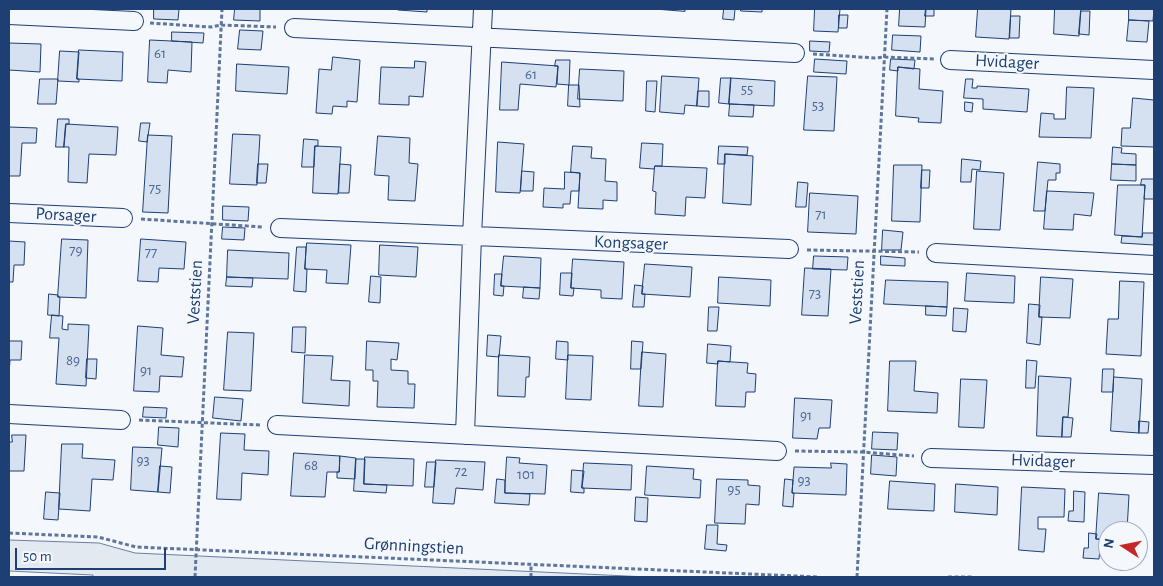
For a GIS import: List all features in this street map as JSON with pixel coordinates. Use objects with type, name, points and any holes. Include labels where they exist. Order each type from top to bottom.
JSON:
[{"type":"street","points":[[465,435],[483,9]]},
{"type":"street","points":[[9,15],[134,21]]},
{"type":"street","points":[[294,28],[795,53]]},
{"type":"street","name":"Hvidager","points":[[950,60],[1154,70]]},
{"type":"street","name":"Porsager","points":[[9,213],[123,218]]},
{"type":"street","name":"Kongsager","points":[[280,228],[789,249]]},
{"type":"street","points":[[936,253],[1154,265]]},
{"type":"street","points":[[9,414],[120,420]]},
{"type":"street","points":[[276,425],[777,451]]},
{"type":"street","name":"Hvidager","points":[[931,458],[1154,465]]},
{"type":"path","name":"Veststien","points":[[195,577],[222,9]]},
{"type":"path","name":"Veststien","points":[[857,577],[862,452],[887,9]]},
{"type":"path","points":[[134,21],[211,28],[221,24],[294,28]]},
{"type":"path","points":[[795,53],[950,60]]},
{"type":"path","points":[[123,218],[280,228]]},
{"type":"path","points":[[789,249],[936,253]]},
{"type":"path","points":[[120,420],[276,425]]},
{"type":"path","points":[[777,451],[862,452],[931,458]]},
{"type":"path","name":"Grønningstien","points":[[9,534],[98,537],[136,547],[819,577]]},
{"type":"path","points":[[531,565],[531,577]]},
{"type":"path","points":[[948,577],[974,577]]},
{"type":"shaded area","points":[[9,540],[99,543],[135,553],[648,577],[93,577],[93,575],[9,571]]},
{"type":"building","points":[[154,9],[179,9],[178,20],[154,19]]},
{"type":"building","points":[[235,9],[260,9],[260,21],[234,20]]},
{"type":"building","points":[[427,9],[427,12],[398,10]]},
{"type":"building","points":[[655,9],[685,9],[685,11]]},
{"type":"building","points":[[724,9],[735,9],[734,20],[723,19]]},
{"type":"building","points":[[741,9],[762,9],[762,12],[741,11]]},
{"type":"building","points":[[815,9],[840,9],[838,32],[814,31]]},
{"type":"building","points":[[900,9],[926,9],[925,27],[899,26]]},
{"type":"building","points":[[926,9],[934,9],[934,16],[925,16]]},
{"type":"building","points":[[978,9],[1011,9],[1009,39],[976,37]]},
{"type":"building","points":[[1055,9],[1081,9],[1079,36],[1054,34]]},
{"type":"building","points":[[1129,9],[1154,9],[1153,21],[1129,20]]},
{"type":"building","points":[[1081,11],[1090,11],[1089,35],[1079,34]]},
{"type":"building","points":[[839,15],[848,15],[847,28],[839,28]]},
{"type":"building","points":[[1011,16],[1020,16],[1019,38],[1010,38]]},
{"type":"building","points":[[1129,20],[1149,21],[1147,42],[1127,41]]},
{"type":"building","points":[[240,30],[263,31],[261,50],[238,49]]},
{"type":"building","points":[[172,32],[204,33],[203,43],[172,41]]},
{"type":"building","points":[[893,35],[921,36],[920,52],[892,50]]},
{"type":"building","points":[[150,40],[192,42],[191,72],[168,70],[167,83],[148,82]]},
{"type":"building","points":[[810,41],[830,42],[829,52],[810,51]]},
{"type":"building","points":[[9,43],[41,44],[40,72],[9,70]]},
{"type":"building","points":[[79,50],[123,52],[122,81],[77,79]]},
{"type":"building","points":[[60,51],[79,52],[77,79],[79,79],[79,82],[58,81]]},
{"type":"building","points":[[333,57],[360,60],[357,102],[347,101],[347,107],[333,106],[332,114],[316,113],[319,69],[331,70]]},
{"type":"building","points":[[815,59],[847,61],[846,74],[814,72]]},
{"type":"building","points":[[891,59],[915,60],[914,69],[898,67],[898,71],[890,70]]},
{"type":"building","points":[[556,60],[570,60],[569,85],[557,84],[558,66],[555,66]]},
{"type":"building","points":[[415,61],[426,62],[423,97],[409,96],[409,105],[379,104],[381,67],[414,68]]},
{"type":"building","points":[[502,62],[558,66],[556,87],[520,84],[518,110],[500,110]]},
{"type":"building","points":[[237,64],[289,67],[287,94],[236,91]]},
{"type":"building","points":[[898,67],[920,69],[919,89],[943,91],[941,123],[918,122],[919,118],[896,116]]},
{"type":"building","points":[[580,69],[624,71],[623,101],[578,99]]},
{"type":"building","points":[[662,76],[699,78],[697,106],[685,105],[684,114],[660,112]]},
{"type":"building","points":[[808,76],[837,77],[834,131],[804,130]]},
{"type":"building","points":[[721,78],[731,78],[729,104],[719,103]]},
{"type":"building","points":[[731,78],[775,81],[774,106],[729,104]]},
{"type":"building","points":[[40,79],[58,79],[56,104],[38,104]]},
{"type":"building","points":[[966,79],[973,79],[972,88],[977,88],[977,86],[1029,89],[1027,112],[983,109],[983,99],[964,98]]},
{"type":"building","points":[[647,81],[657,81],[655,112],[646,111]]},
{"type":"building","points":[[569,85],[579,85],[580,107],[568,106]]},
{"type":"building","points":[[1067,87],[1094,88],[1091,138],[1039,137],[1041,113],[1054,114],[1054,119],[1065,119]]},
{"type":"building","points":[[698,91],[709,91],[709,107],[697,106]]},
{"type":"building","points":[[1133,98],[1154,100],[1154,147],[1121,146],[1122,128],[1130,128]]},
{"type":"building","points":[[965,102],[973,103],[972,112],[965,111]]},
{"type":"building","points":[[730,104],[754,105],[753,117],[729,116]]},
{"type":"building","points":[[58,119],[69,119],[69,124],[66,124],[64,147],[56,147]]},
{"type":"building","points":[[141,123],[150,123],[147,142],[139,141]]},
{"type":"building","points":[[66,124],[118,127],[116,155],[89,154],[87,183],[68,182],[69,147],[64,147]]},
{"type":"building","points":[[9,127],[37,128],[36,143],[22,143],[20,176],[9,176]]},
{"type":"building","points":[[233,134],[260,135],[257,185],[230,184]]},
{"type":"building","points":[[148,135],[172,136],[168,213],[143,212]]},
{"type":"building","points":[[378,136],[410,138],[409,163],[418,164],[415,201],[388,200],[389,176],[375,175]]},
{"type":"building","points":[[304,139],[318,140],[318,146],[315,146],[314,167],[302,167]]},
{"type":"building","points":[[498,142],[524,144],[520,193],[496,192]]},
{"type":"building","points":[[642,143],[663,144],[662,166],[655,166],[654,169],[640,168]]},
{"type":"building","points":[[315,146],[341,147],[338,194],[313,193]]},
{"type":"building","points":[[573,146],[592,147],[591,158],[606,159],[605,181],[617,182],[617,201],[603,200],[603,209],[578,208],[580,173],[571,172]]},
{"type":"building","points":[[719,146],[748,147],[747,155],[725,154],[725,164],[718,164]]},
{"type":"building","points":[[1113,147],[1122,148],[1121,153],[1136,154],[1136,165],[1112,164]]},
{"type":"building","points":[[725,154],[753,156],[751,205],[723,203]]},
{"type":"building","points":[[962,159],[981,161],[980,170],[972,169],[971,182],[961,182]]},
{"type":"building","points":[[1038,162],[1060,164],[1060,173],[1056,173],[1056,180],[1048,180],[1045,211],[1034,211]]},
{"type":"building","points":[[258,164],[268,164],[266,183],[257,183]]},
{"type":"building","points":[[340,164],[351,165],[349,193],[339,193]]},
{"type":"building","points":[[1112,164],[1136,165],[1136,181],[1111,180]]},
{"type":"building","points":[[894,165],[922,165],[920,222],[892,221]]},
{"type":"building","points":[[655,166],[707,168],[705,198],[686,197],[685,216],[655,214],[656,192],[653,191]]},
{"type":"building","points":[[922,170],[930,170],[929,188],[921,188]]},
{"type":"building","points":[[522,171],[534,172],[533,191],[521,191]]},
{"type":"building","points":[[977,171],[1004,173],[1000,230],[974,229]]},
{"type":"building","points":[[565,172],[580,173],[579,191],[571,191],[570,204],[563,204],[563,208],[543,207],[544,188],[564,189]]},
{"type":"building","points":[[1142,179],[1154,179],[1154,199],[1144,199],[1145,185],[1141,185]]},
{"type":"building","points":[[798,182],[808,183],[806,207],[796,207]]},
{"type":"building","points":[[1118,185],[1145,185],[1142,237],[1115,235]]},
{"type":"building","points":[[1047,191],[1094,193],[1091,216],[1074,214],[1073,230],[1044,229]]},
{"type":"building","points":[[810,193],[858,196],[856,234],[808,232]]},
{"type":"building","points":[[223,206],[249,207],[248,221],[223,220]]},
{"type":"building","points":[[223,227],[245,228],[244,240],[222,239]]},
{"type":"building","points":[[883,230],[903,232],[901,250],[882,250]]},
{"type":"building","points":[[1143,233],[1154,233],[1154,245],[1121,243],[1122,236],[1142,237]]},
{"type":"building","points":[[62,239],[88,240],[86,298],[58,297]]},
{"type":"building","points":[[141,239],[186,242],[184,269],[159,268],[158,282],[138,281]]},
{"type":"building","points":[[9,241],[25,242],[24,265],[14,265],[13,282],[9,282]]},
{"type":"building","points":[[307,243],[351,245],[348,284],[326,283],[327,270],[305,269]]},
{"type":"building","points":[[380,245],[418,247],[416,277],[379,275]]},
{"type":"building","points":[[297,247],[306,247],[306,292],[294,291]]},
{"type":"building","points":[[228,250],[289,253],[288,279],[227,277]]},
{"type":"building","points":[[504,256],[541,258],[540,288],[501,286]]},
{"type":"building","points":[[814,256],[848,257],[847,270],[813,269]]},
{"type":"building","points":[[881,256],[905,258],[905,266],[881,265]]},
{"type":"building","points":[[573,259],[624,262],[622,299],[601,298],[601,290],[571,288]]},
{"type":"building","points":[[645,264],[692,267],[690,297],[642,294]]},
{"type":"building","points":[[805,268],[831,269],[828,316],[802,315]]},
{"type":"building","points":[[561,273],[572,273],[571,288],[574,288],[573,296],[560,295]]},
{"type":"building","points":[[967,273],[1015,276],[1014,303],[965,301]]},
{"type":"building","points":[[495,274],[502,274],[501,286],[504,286],[503,296],[494,295]]},
{"type":"building","points":[[371,276],[381,277],[380,303],[369,302]]},
{"type":"building","points":[[227,277],[253,278],[252,287],[226,286]]},
{"type":"building","points":[[719,277],[771,280],[770,306],[718,303]]},
{"type":"building","points":[[1041,277],[1073,279],[1070,318],[1039,317]]},
{"type":"building","points":[[886,280],[948,282],[947,307],[884,304]]},
{"type":"building","points":[[1120,281],[1144,282],[1141,356],[1106,354],[1108,319],[1118,319]]},
{"type":"building","points":[[635,285],[643,286],[642,294],[645,294],[644,307],[633,307]]},
{"type":"building","points":[[524,287],[540,288],[539,299],[523,298]]},
{"type":"building","points":[[49,294],[60,297],[59,316],[48,315]]},
{"type":"building","points":[[1029,304],[1040,305],[1039,317],[1042,317],[1040,345],[1027,343]]},
{"type":"building","points":[[926,306],[947,307],[946,316],[926,315]]},
{"type":"building","points":[[709,307],[719,307],[717,331],[708,331]]},
{"type":"building","points":[[954,308],[968,309],[966,332],[953,331]]},
{"type":"building","points":[[52,315],[63,316],[62,329],[68,330],[68,324],[89,325],[86,386],[56,384],[59,338],[50,338]]},
{"type":"building","points":[[138,326],[163,328],[161,355],[184,357],[182,377],[160,376],[159,392],[134,391]]},
{"type":"building","points":[[293,327],[306,327],[305,353],[292,352]]},
{"type":"building","points":[[228,332],[254,333],[251,391],[224,390]]},
{"type":"building","points":[[488,335],[501,336],[499,357],[487,356]]},
{"type":"building","points":[[9,341],[22,341],[21,360],[10,360],[9,375]]},
{"type":"building","points":[[367,341],[399,343],[397,360],[391,359],[391,370],[408,371],[408,384],[415,384],[414,408],[377,407],[378,381],[373,381],[373,370],[366,370]]},
{"type":"building","points":[[557,341],[568,342],[568,360],[556,359]]},
{"type":"building","points":[[632,341],[643,342],[641,369],[631,369]]},
{"type":"building","points":[[708,344],[731,346],[730,362],[718,361],[718,364],[707,363]]},
{"type":"building","points":[[642,352],[666,354],[663,407],[639,406]]},
{"type":"building","points":[[305,355],[333,356],[331,380],[350,381],[349,406],[303,403]]},
{"type":"building","points":[[499,355],[530,357],[525,397],[498,396]]},
{"type":"building","points":[[568,355],[593,356],[591,400],[566,399]]},
{"type":"building","points":[[87,359],[97,359],[96,379],[86,378]]},
{"type":"building","points":[[1027,360],[1037,361],[1035,388],[1026,388]]},
{"type":"building","points":[[718,361],[748,363],[747,373],[756,374],[755,392],[746,392],[745,407],[716,406]]},
{"type":"building","points":[[890,361],[916,361],[914,391],[938,393],[937,413],[888,411]]},
{"type":"building","points":[[1103,369],[1114,369],[1113,392],[1102,392]]},
{"type":"building","points":[[1039,376],[1071,378],[1068,417],[1063,417],[1062,437],[1037,436]]},
{"type":"building","points":[[1114,377],[1142,379],[1139,433],[1111,431]]},
{"type":"building","points":[[961,379],[987,380],[984,428],[959,427]]},
{"type":"building","points":[[215,397],[243,399],[241,421],[213,418]]},
{"type":"building","points":[[795,398],[832,400],[830,428],[819,428],[817,439],[793,438]]},
{"type":"building","points":[[144,407],[167,408],[166,418],[143,417]]},
{"type":"building","points":[[1063,417],[1073,418],[1071,437],[1062,437]]},
{"type":"building","points":[[1139,421],[1149,422],[1148,433],[1139,433]]},
{"type":"building","points":[[159,427],[179,428],[178,447],[158,445]]},
{"type":"building","points":[[873,432],[898,433],[897,450],[872,449]]},
{"type":"building","points":[[221,433],[245,434],[244,450],[269,451],[268,475],[242,473],[241,500],[217,499]]},
{"type":"building","points":[[12,435],[26,435],[24,471],[9,471],[9,442],[12,442]]},
{"type":"building","points":[[62,444],[83,444],[82,458],[115,460],[113,480],[92,479],[90,511],[59,509]]},
{"type":"building","points":[[133,447],[162,448],[158,492],[131,490]]},
{"type":"building","points":[[294,453],[340,456],[339,472],[327,472],[325,497],[291,496]]},
{"type":"building","points":[[872,455],[897,457],[896,476],[871,474]]},
{"type":"building","points":[[340,456],[356,458],[355,479],[337,478]]},
{"type":"building","points":[[365,457],[414,459],[413,486],[364,484]]},
{"type":"building","points":[[507,457],[520,458],[519,463],[547,465],[545,494],[505,493]]},
{"type":"building","points":[[356,459],[365,459],[364,484],[387,485],[386,493],[354,491]]},
{"type":"building","points":[[436,460],[485,462],[483,490],[456,488],[454,504],[433,503]]},
{"type":"building","points":[[427,462],[436,462],[434,487],[425,487]]},
{"type":"building","points":[[584,463],[632,465],[631,490],[582,488]]},
{"type":"building","points":[[831,463],[847,464],[846,495],[792,493],[794,467],[831,468]]},
{"type":"building","points":[[160,466],[172,467],[170,493],[158,492]]},
{"type":"building","points":[[647,466],[694,469],[693,479],[701,480],[700,498],[645,495]]},
{"type":"building","points":[[572,470],[584,471],[582,488],[584,488],[584,493],[571,492]]},
{"type":"building","points":[[497,479],[505,480],[505,493],[530,494],[529,505],[495,503]]},
{"type":"building","points":[[717,479],[748,480],[748,485],[760,486],[759,505],[746,504],[745,524],[715,523]]},
{"type":"building","points":[[785,479],[793,480],[793,507],[783,506]]},
{"type":"building","points":[[890,481],[935,484],[934,511],[888,509]]},
{"type":"building","points":[[956,484],[998,487],[997,515],[955,512]]},
{"type":"building","points":[[1022,487],[1065,489],[1064,517],[1038,517],[1038,529],[1046,529],[1044,552],[1019,550]]},
{"type":"building","points":[[1074,491],[1085,492],[1084,522],[1068,521],[1069,511],[1073,511]]},
{"type":"building","points":[[46,492],[60,493],[58,520],[44,519]]},
{"type":"building","points":[[1099,493],[1129,495],[1128,521],[1098,521],[1098,539],[1096,539]]},
{"type":"building","points":[[636,497],[648,498],[647,522],[635,521]]},
{"type":"building","points":[[707,525],[718,525],[717,544],[727,545],[726,551],[705,549]]},
{"type":"building","points":[[1089,533],[1097,534],[1098,559],[1083,558],[1084,548],[1088,548]]}]
